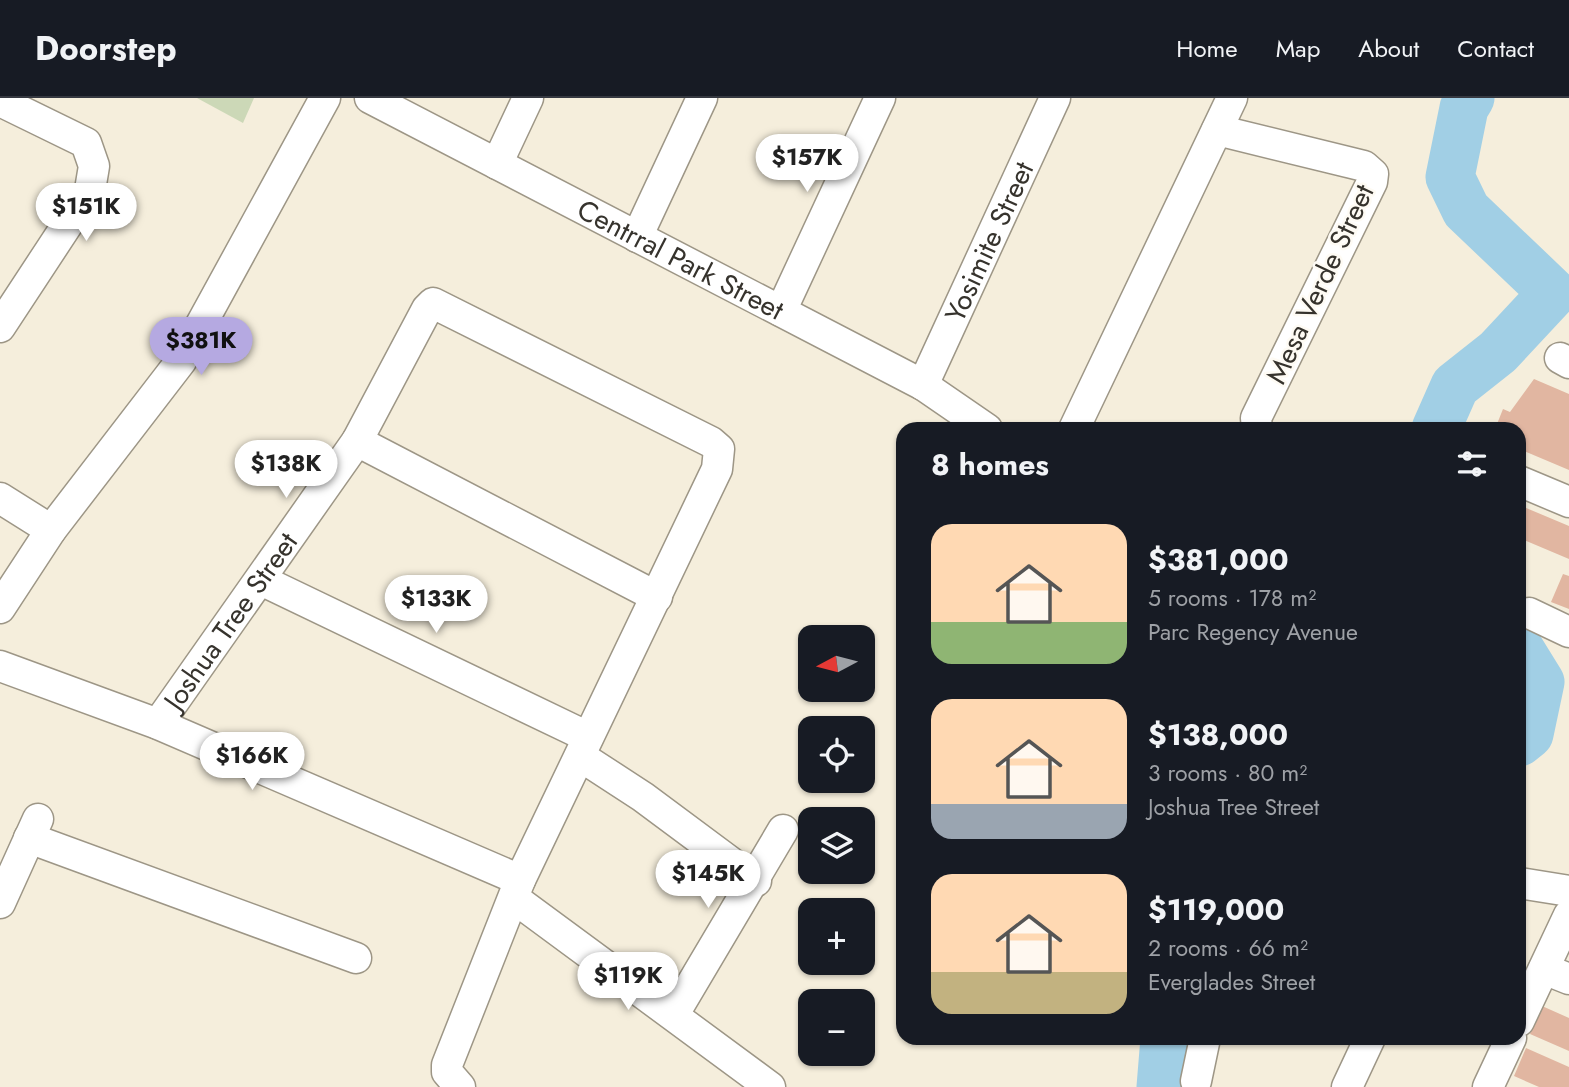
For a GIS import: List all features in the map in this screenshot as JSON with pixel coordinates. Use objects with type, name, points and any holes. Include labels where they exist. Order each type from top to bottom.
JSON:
[{"type":"street","points":[[0,608],[51,530],[181,361],[326,98]]},
{"type":"street","name":"Centrral Park Street","points":[[370,98],[923,385],[977,422]]},
{"type":"street","points":[[497,164],[528,98]]},
{"type":"street","points":[[637,237],[702,98]]},
{"type":"street","points":[[781,311],[880,98]]},
{"type":"street","name":"Yosimite Street","points":[[923,385],[1055,98]]},
{"type":"street","points":[[1077,422],[1232,98]]},
{"type":"street","points":[[0,102],[86,143],[93,166],[90,190],[4,314]]},
{"type":"street","name":"Mesa Verde Street","points":[[1217,130],[1364,166],[1373,174],[1372,182],[1256,422]]},
{"type":"street","name":"Joshua Tree Street","points":[[159,724],[357,442],[427,309],[433,303],[719,449],[717,469],[657,597]]},
{"type":"street","points":[[357,442],[657,597],[517,890],[447,1065],[447,1072],[460,1087]]},
{"type":"street","points":[[1526,484],[1569,502]]},
{"type":"street","points":[[0,498],[51,530]]},
{"type":"street","points":[[261,580],[584,746],[643,797],[756,881]]},
{"type":"street","points":[[1529,613],[1569,632]]},
{"type":"street","points":[[0,666],[159,724],[517,890],[770,1087]]},
{"type":"street","points":[[0,903],[34,828],[356,958]]},
{"type":"street","points":[[674,1014],[756,881],[783,830]]},
{"type":"street","points":[[1526,884],[1569,891]]},
{"type":"street","points":[[1526,1012],[1556,974],[1569,915]]},
{"type":"street","points":[[1196,1081],[1204,1045]]},
{"type":"street","points":[[1347,1087],[1367,1045]]},
{"type":"street","points":[[1488,1087],[1508,1045]]},
{"type":"green space","points":[[197,98],[254,98],[243,123]]},
{"type":"building","points":[[1534,379],[1569,394],[1569,470],[1526,452],[1526,422],[1498,422],[1503,409],[1510,412]]},
{"type":"building","points":[[1526,508],[1569,526],[1569,559],[1526,541]]},
{"type":"building","points":[[1563,574],[1569,576],[1569,609],[1551,602]]},
{"type":"building","points":[[1542,1006],[1569,1018],[1569,1051],[1530,1034]]},
{"type":"building","points":[[1526,1048],[1569,1067],[1569,1087],[1539,1087],[1514,1076]]},
{"type":"waterway","points":[[1439,422],[1455,386],[1498,352],[1553,293],[1466,210],[1450,177],[1464,108],[1470,98]]},
{"type":"waterway","points":[[1526,659],[1540,682],[1529,734],[1526,736]]},
{"type":"waterway","points":[[1161,1087],[1164,1045]]}]
